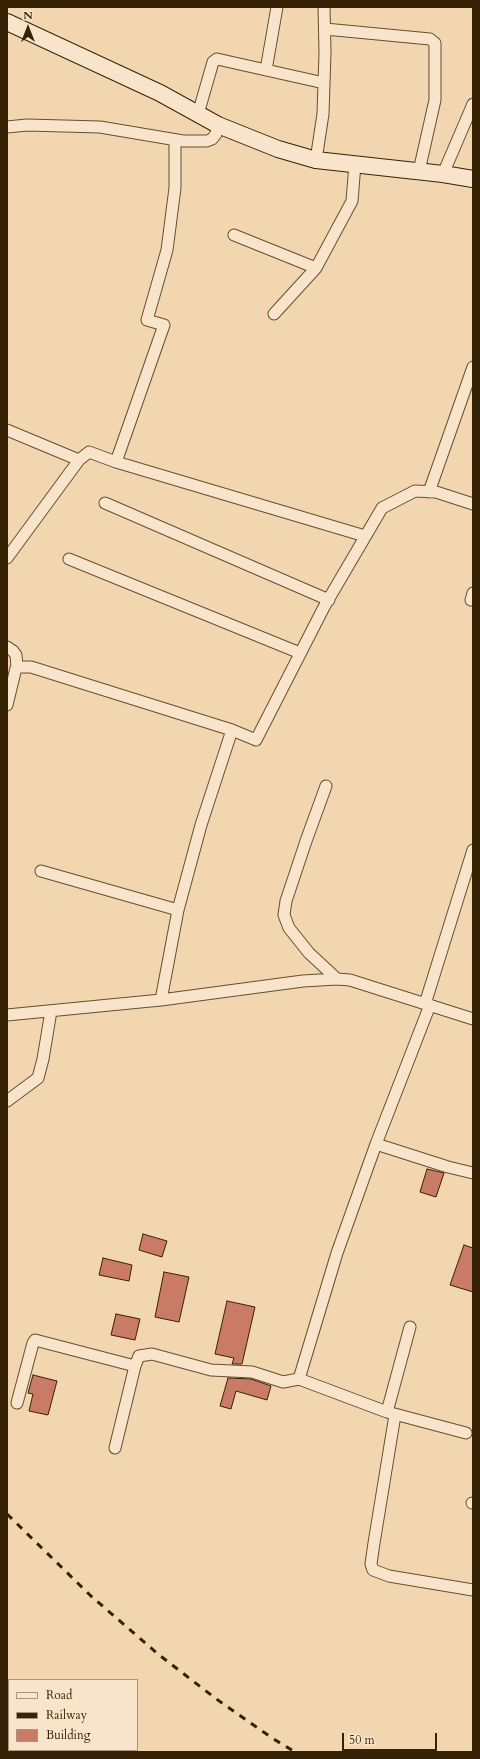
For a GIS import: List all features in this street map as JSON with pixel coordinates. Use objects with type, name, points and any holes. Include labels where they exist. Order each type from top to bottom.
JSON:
[{"type":"street","points":[[266,70],[277,7]]},
{"type":"street","points":[[316,160],[323,114],[325,29],[324,7]]},
{"type":"street","points":[[7,22],[160,93],[218,125],[278,150],[316,160],[443,174],[473,179]]},
{"type":"street","points":[[325,29],[430,39],[435,43],[435,100],[418,171]]},
{"type":"street","points":[[198,114],[214,60],[266,70],[324,84]]},
{"type":"street","points":[[443,174],[472,106]]},
{"type":"street","points":[[7,127],[27,125],[100,128],[175,140],[207,141],[212,139],[216,134],[218,125]]},
{"type":"street","points":[[116,462],[164,325],[147,320],[167,250],[175,188],[175,140]]},
{"type":"street","points":[[274,314],[316,268],[352,201],[355,164]]},
{"type":"street","points":[[234,235],[316,268]]},
{"type":"street","points":[[429,492],[473,367]]},
{"type":"street","points":[[7,430],[79,460]]},
{"type":"street","points":[[7,558],[79,460],[89,452],[116,462],[365,536]]},
{"type":"street","points":[[17,667],[31,668],[232,730],[256,740],[300,653],[382,508],[415,491],[436,492],[473,504]]},
{"type":"street","points":[[105,503],[329,600]]},
{"type":"street","points":[[69,559],[300,653]]},
{"type":"street","points":[[7,647],[16,655],[17,667],[7,706]]},
{"type":"street","points":[[161,1000],[178,910],[201,825],[232,730]]},
{"type":"street","points":[[326,786],[286,902],[284,915],[288,928],[309,953],[338,979]]},
{"type":"street","points":[[299,1379],[337,1252],[427,1004],[473,850]]},
{"type":"street","points":[[41,871],[178,910]]},
{"type":"street","points":[[7,1015],[161,1000],[304,981],[338,979],[350,980],[473,1019]]},
{"type":"street","points":[[7,1101],[38,1078],[43,1059],[51,1011]]},
{"type":"street","points":[[376,1144],[448,1167],[473,1173]]},
{"type":"street","points":[[410,1327],[391,1413],[371,1564],[373,1570],[389,1576],[473,1590]]},
{"type":"street","points":[[17,1403],[35,1340],[135,1366]]},
{"type":"street","points":[[115,1448],[135,1366],[139,1356],[152,1354],[210,1370],[252,1372],[283,1382],[299,1379],[391,1413],[466,1433]]},
{"type":"building","points":[[427,1169],[444,1173],[436,1197],[420,1192]]},
{"type":"building","points":[[143,1234],[167,1241],[162,1257],[139,1250]]},
{"type":"building","points":[[464,1245],[473,1248],[473,1292],[450,1285]]},
{"type":"building","points":[[103,1258],[132,1265],[129,1281],[99,1275]]},
{"type":"building","points":[[164,1272],[189,1277],[179,1322],[155,1317]]},
{"type":"building","points":[[227,1301],[255,1307],[242,1364],[232,1364],[234,1358],[215,1354]]},
{"type":"building","points":[[116,1314],[140,1319],[135,1340],[111,1335]]},
{"type":"building","points":[[33,1375],[57,1381],[48,1415],[29,1411],[33,1394],[28,1393]]},
{"type":"building","points":[[228,1378],[251,1379],[271,1386],[267,1400],[236,1391],[231,1409],[220,1406]]},
{"type":"railway","points":[[7,1514],[91,1596],[158,1654],[215,1698],[272,1738],[295,1752]]}]
